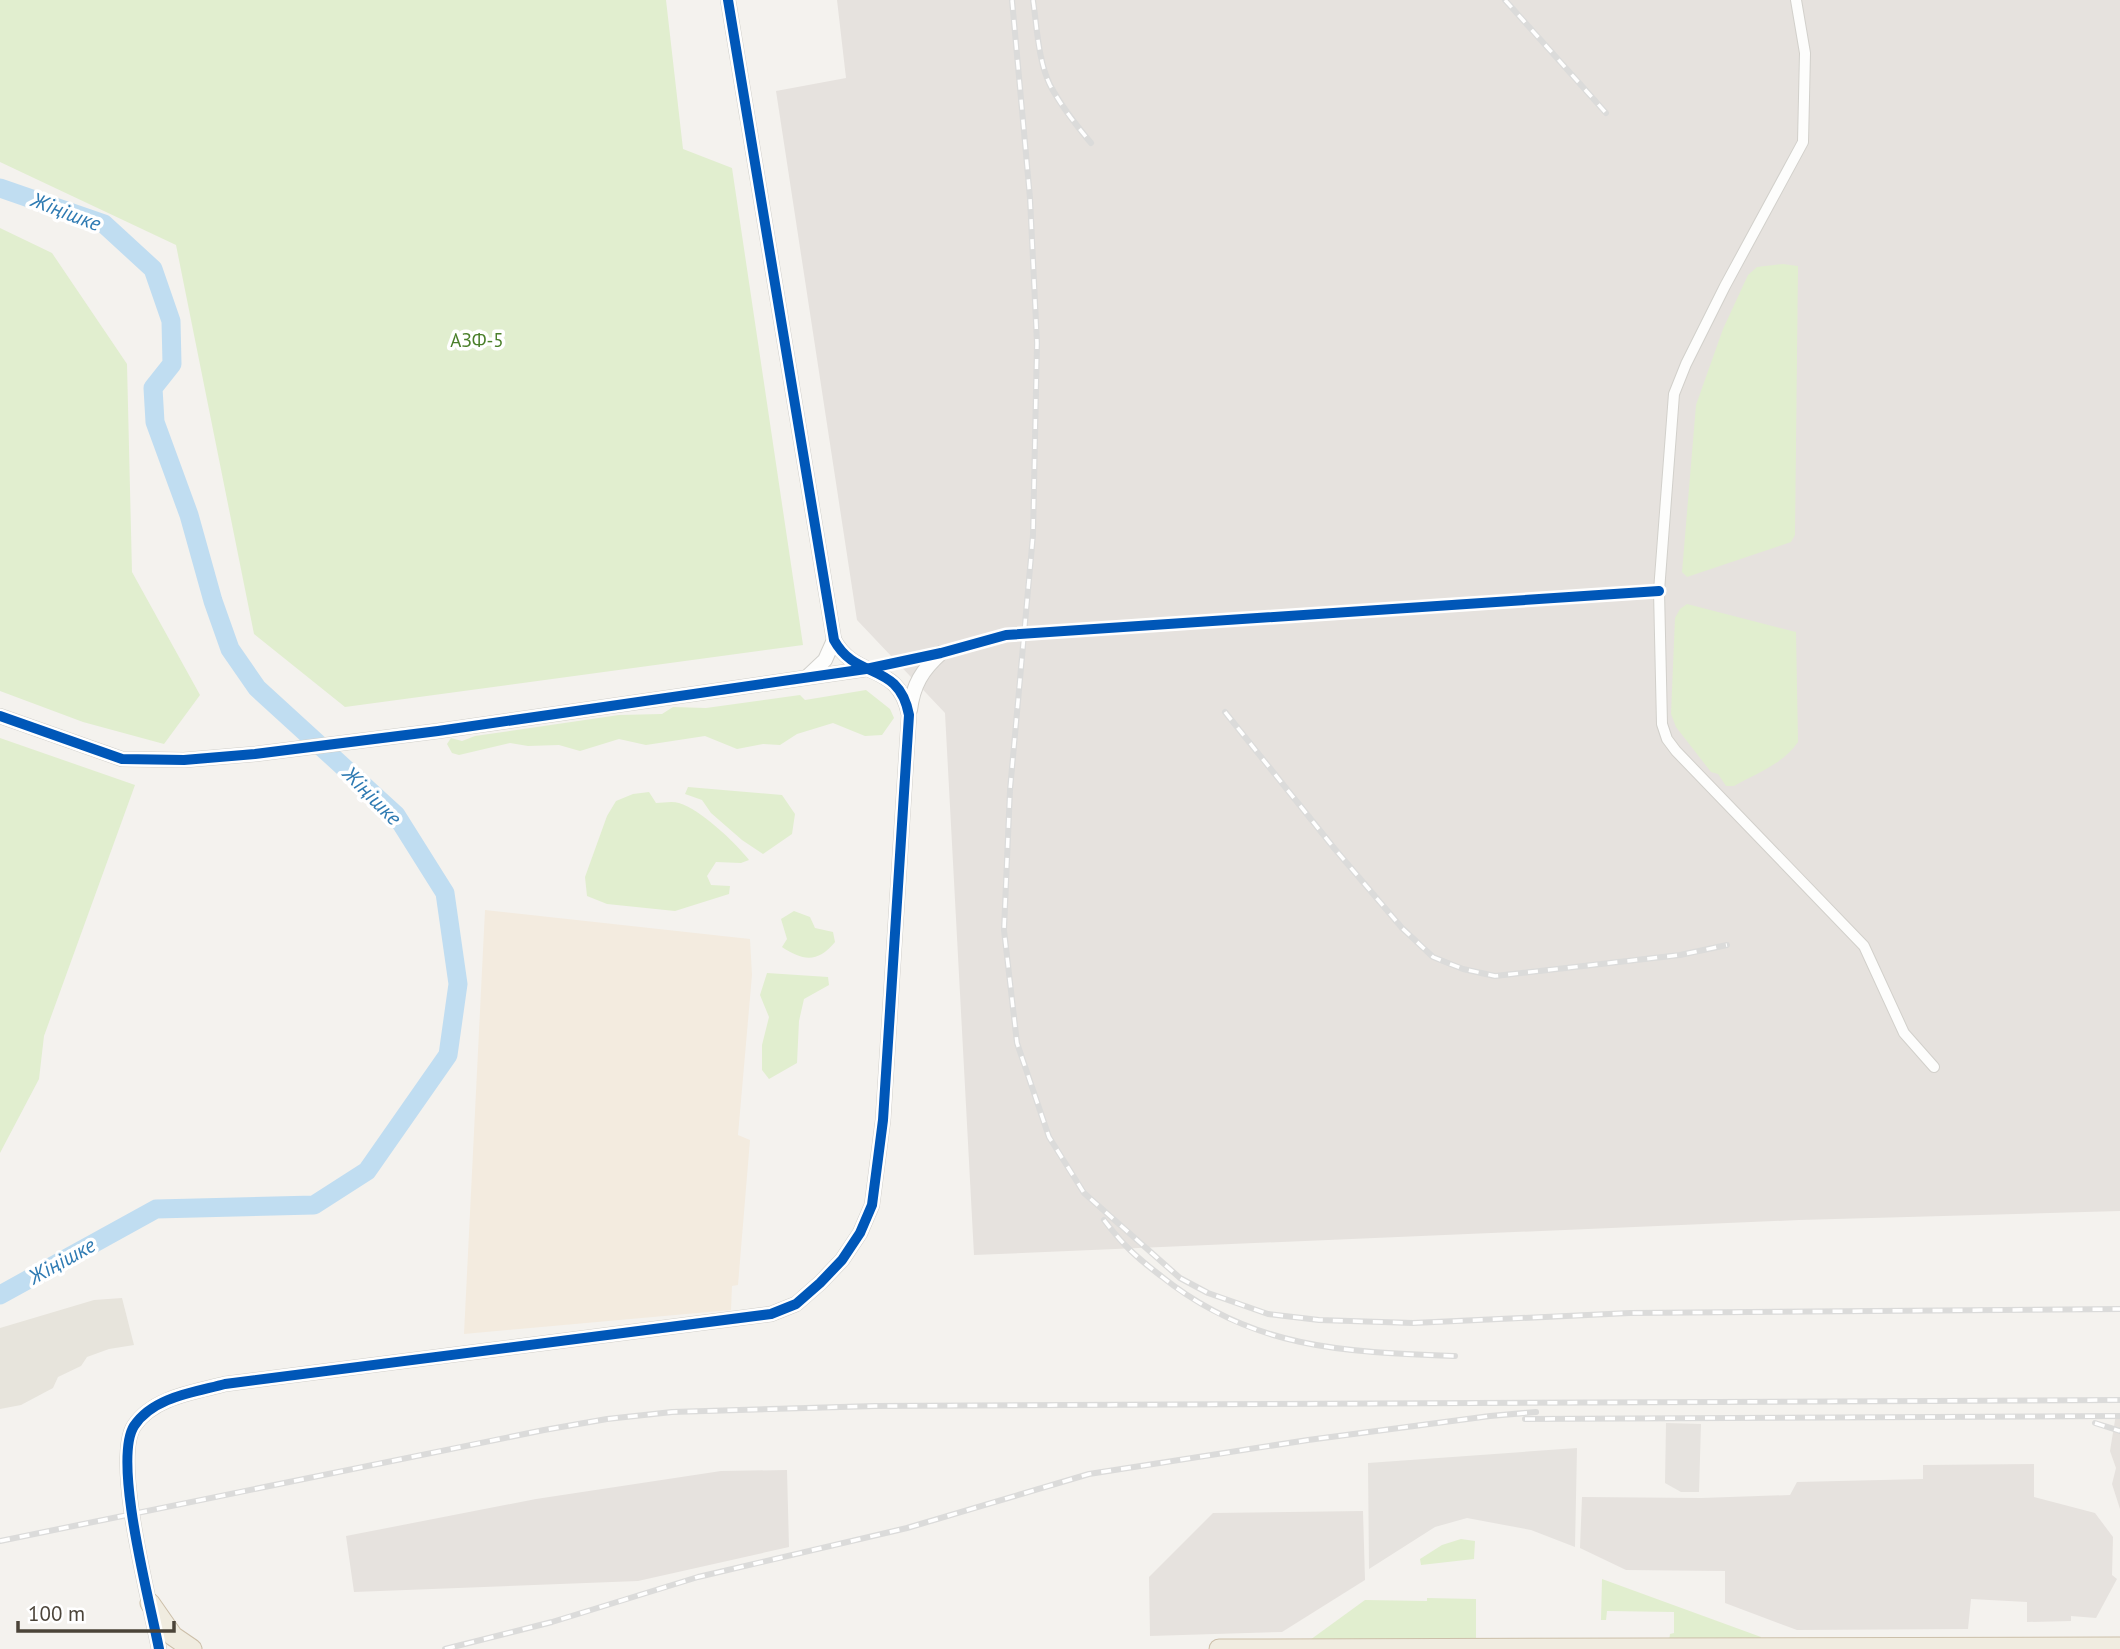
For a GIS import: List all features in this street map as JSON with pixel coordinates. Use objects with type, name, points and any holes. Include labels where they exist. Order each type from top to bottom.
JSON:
[{"type":"highway","points":[[150,1603],[173,1636],[192,1649]]},
{"type":"highway","points":[[1219,1649],[2120,1647]]},
{"type":"street","points":[[728,0],[834,640],[846,657],[887,677],[899,688],[909,715]]},
{"type":"street","points":[[1796,0],[1805,53],[1803,142],[1720,297],[1674,394],[1659,591],[1662,724],[1667,739],[1864,946],[1904,1033],[1934,1067]]},
{"type":"street","points":[[0,716],[122,760],[184,761],[438,731],[866,669],[941,653],[1006,635],[1659,591]]},
{"type":"street","points":[[807,677],[825,660],[834,640]]},
{"type":"street","points":[[159,1649],[131,1514],[129,1441],[134,1427],[147,1413],[164,1402],[225,1384],[771,1314],[796,1304],[821,1283],[842,1260],[860,1233],[872,1205],[883,1120],[909,715],[918,677],[941,653]]},
{"type":"shaded area","points":[[837,0],[2120,0],[2120,1211],[1799,1220],[974,1255],[945,713],[857,620],[776,91],[846,78]]},
{"type":"shaded area","points":[[485,910],[750,939],[752,975],[738,1135],[750,1140],[738,1285],[732,1286],[731,1310],[464,1334]]},
{"type":"shaded area","points":[[122,1298],[134,1345],[109,1349],[87,1357],[81,1366],[58,1377],[53,1388],[21,1405],[0,1409],[0,1328],[94,1300]]},
{"type":"shaded area","points":[[2116,1414],[2120,1414],[2120,1509],[2112,1484],[2116,1468],[2110,1451]]},
{"type":"shaded area","points":[[1666,1423],[1701,1424],[1699,1492],[1681,1492],[1665,1483]]},
{"type":"shaded area","points":[[1577,1448],[1575,1547],[1531,1530],[1467,1518],[1435,1527],[1369,1569],[1368,1463]]},
{"type":"shaded area","points":[[2034,1464],[2034,1497],[2095,1513],[2113,1537],[2112,1575],[2117,1579],[2096,1618],[2071,1616],[2071,1621],[2027,1622],[2027,1602],[1971,1599],[1968,1629],[1797,1630],[1725,1603],[1725,1571],[1626,1570],[1580,1548],[1582,1497],[1701,1498],[1790,1495],[1797,1482],[1923,1479],[1923,1465]]},
{"type":"shaded area","points":[[787,1470],[789,1547],[638,1581],[354,1592],[346,1536],[536,1499],[721,1471]]},
{"type":"shaded area","points":[[1363,1511],[1365,1580],[1282,1632],[1150,1636],[1149,1577],[1213,1513]]},
{"type":"green space","name":"АЗФ-5","points":[[0,0],[666,0],[683,149],[732,168],[803,645],[345,707],[254,634],[176,245],[0,162]]},
{"type":"green space","points":[[0,228],[52,253],[127,364],[132,572],[200,695],[164,744],[83,722],[0,691]]},
{"type":"green space","points":[[1783,264],[1798,266],[1795,535],[1791,542],[1687,577],[1682,572],[1696,405],[1723,329],[1748,275],[1757,267]]},
{"type":"green space","points":[[1687,604],[1796,632],[1798,742],[1777,762],[1734,786],[1726,786],[1718,774],[1711,772],[1676,727],[1671,714],[1675,618]]},
{"type":"green space","points":[[866,690],[890,709],[894,718],[882,735],[865,736],[833,723],[797,734],[780,745],[763,744],[737,749],[705,736],[646,745],[619,739],[580,751],[559,745],[528,746],[510,743],[459,755],[452,753],[447,744],[451,738],[462,741],[475,736],[619,715],[662,714],[673,707],[706,708],[800,695],[805,700]]},
{"type":"green space","points":[[0,738],[135,785],[44,1036],[39,1079],[0,1153]]},
{"type":"green space","points":[[688,787],[782,795],[795,814],[792,834],[763,854],[711,813],[702,800],[685,794]]},
{"type":"green space","points":[[649,792],[656,803],[679,803],[697,812],[727,836],[749,860],[741,863],[716,862],[707,876],[711,885],[730,886],[729,894],[675,911],[607,904],[587,896],[585,877],[607,816],[616,801],[633,794]]},
{"type":"green space","points":[[794,911],[810,917],[815,928],[833,932],[835,942],[829,949],[810,958],[782,947],[787,939],[781,919]]},
{"type":"green space","points":[[767,973],[828,977],[829,985],[804,999],[799,1021],[797,1063],[769,1079],[762,1070],[762,1045],[769,1017],[760,995]]},
{"type":"green space","points":[[1461,1539],[1475,1541],[1474,1559],[1421,1565],[1420,1559],[1442,1545]]},
{"type":"green space","points":[[1602,1579],[1761,1637],[1760,1641],[1669,1641],[1670,1634],[1674,1633],[1674,1612],[1607,1611],[1606,1620],[1601,1620]]},
{"type":"green space","points":[[1427,1598],[1476,1599],[1476,1641],[1310,1640],[1365,1600],[1427,1601]]},
{"type":"waterway","name":"Жіңішке","points":[[0,188],[104,224],[153,269],[171,321],[172,364],[153,388],[155,422],[189,515],[213,601],[230,649],[257,688],[396,815],[445,893],[458,984],[448,1055],[367,1171],[314,1205],[156,1209],[0,1295]]},
{"type":"railway","points":[[1012,0],[1030,198],[1037,343],[1033,535],[1010,790],[1004,930],[1017,1043],[1049,1137],[1084,1193],[1180,1278],[1208,1293],[1268,1314],[1319,1320],[1413,1323],[1630,1313],[2120,1309]]},
{"type":"railway","points":[[1033,0],[1038,43],[1050,85],[1091,143]]},
{"type":"railway","points":[[1505,0],[1606,113]]},
{"type":"railway","points":[[1225,712],[1334,848],[1402,928],[1433,957],[1463,969],[1495,976],[1680,955],[1727,945]]},
{"type":"railway","points":[[1104,1220],[1137,1257],[1161,1276],[1195,1300],[1230,1319],[1300,1342],[1375,1352],[1455,1356]]},
{"type":"railway","points":[[0,1541],[544,1430],[607,1419],[672,1412],[875,1406],[2120,1400]]},
{"type":"railway","points":[[445,1649],[552,1622],[698,1577],[907,1528],[1089,1474],[1308,1440],[1536,1412]]},
{"type":"railway","points":[[1525,1419],[2120,1416]]},
{"type":"railway","points":[[2095,1423],[2120,1431]]},
{"type":"cycle path","points":[[159,1649],[135,1534],[128,1470],[128,1444],[134,1426],[152,1408],[175,1397],[225,1384],[771,1314],[796,1304],[842,1260],[860,1233],[872,1205],[883,1120],[909,715],[904,698],[896,686],[843,653],[834,640],[728,0]]},
{"type":"cycle path","points":[[0,716],[122,759],[184,760],[438,731],[866,669],[941,653],[1006,635],[1659,591]]}]
